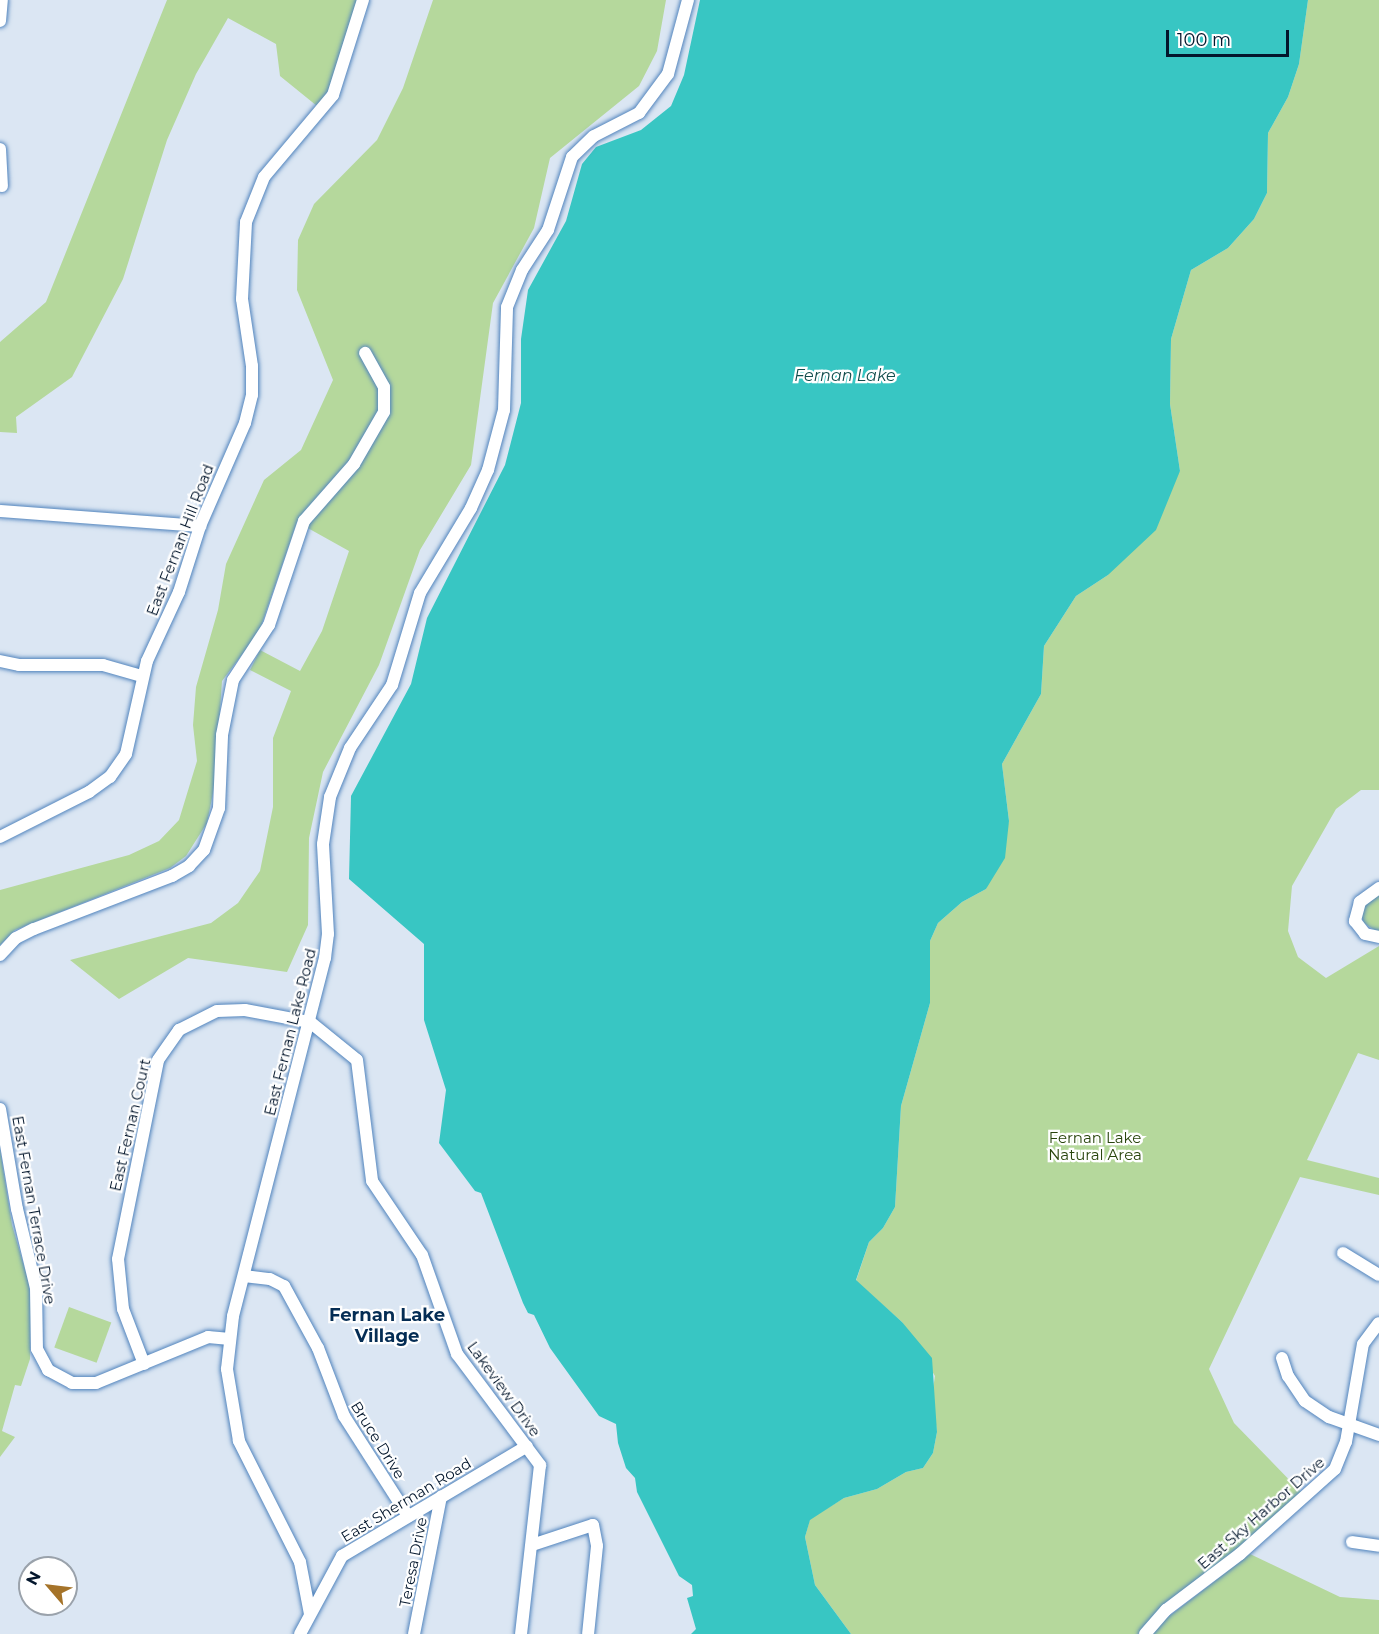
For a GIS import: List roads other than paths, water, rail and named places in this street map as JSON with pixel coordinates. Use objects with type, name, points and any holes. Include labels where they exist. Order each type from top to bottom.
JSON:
[{"type":"street","points":[[0,21],[2,0]]},
{"type":"street","name":"East Fernan Hill Road","points":[[0,837],[89,792],[110,777],[126,754],[142,676],[179,591],[200,526],[245,423],[252,395],[252,366],[242,299],[246,222],[264,177],[333,95],[363,0]]},
{"type":"street","name":"East Fernan Lake Road","points":[[310,1614],[300,1562],[239,1441],[226,1369],[244,1276],[310,1022],[327,945],[323,844],[330,797],[350,748],[392,685],[420,592],[488,470],[504,410],[504,329],[514,288],[548,230],[572,158],[588,140],[639,113],[668,74],[688,0]]},
{"type":"street","points":[[0,149],[2,186]]},
{"type":"street","points":[[0,955],[16,938],[34,929],[172,876],[189,866],[204,850],[219,808],[222,735],[232,680],[269,625],[304,521],[354,464],[384,412],[384,387],[365,353]]},
{"type":"street","points":[[0,511],[200,526]]},
{"type":"street","points":[[0,661],[19,665],[103,665],[142,676]]},
{"type":"street","points":[[1379,888],[1360,902],[1355,921],[1365,934],[1379,937]]},
{"type":"street","name":"East Fernan Court","points":[[144,1364],[123,1309],[118,1259],[158,1060],[179,1030],[217,1011],[244,1010],[310,1022]]},
{"type":"street","name":"Lakeview Drive","points":[[310,1022],[357,1060],[372,1180],[422,1255],[458,1354],[540,1465],[521,1634]]},
{"type":"street","name":"East Fernan Terrace Drive","points":[[0,1109],[17,1209],[36,1288],[36,1344],[41,1359],[56,1377],[82,1385],[102,1382],[208,1337],[230,1339]]},
{"type":"street","points":[[1342,1253],[1379,1275]]},
{"type":"street","name":"Bruce Drive","points":[[244,1276],[270,1279],[284,1286],[318,1348],[344,1416],[408,1516]]},
{"type":"street","name":"East Sky Harbor Drive","points":[[1144,1634],[1166,1610],[1230,1563],[1331,1475],[1342,1454],[1363,1344],[1379,1323]]},
{"type":"street","points":[[1282,1358],[1288,1376],[1305,1401],[1329,1417],[1379,1435]]},
{"type":"street","name":"East Sherman Road","points":[[305,1632],[310,1614],[342,1556],[527,1446]]},
{"type":"street","name":"Teresa Drive","points":[[414,1634],[441,1497]]},
{"type":"street","points":[[532,1545],[593,1525],[597,1546],[588,1634]]},
{"type":"street","points":[[1352,1542],[1379,1546]]},
{"type":"water","name":"Fernan Lake","points":[[700,0],[1308,0],[1299,64],[1288,97],[1268,133],[1267,193],[1254,219],[1228,248],[1191,270],[1171,339],[1170,404],[1180,471],[1156,530],[1108,575],[1076,596],[1044,646],[1041,694],[1002,764],[1009,821],[1005,858],[986,889],[962,902],[938,923],[930,941],[930,1003],[901,1106],[895,1207],[883,1228],[869,1242],[856,1280],[902,1322],[932,1358],[937,1432],[933,1453],[923,1468],[906,1472],[877,1489],[844,1498],[810,1520],[805,1537],[815,1585],[851,1634],[691,1634],[696,1629],[687,1598],[693,1596],[692,1585],[679,1576],[637,1492],[635,1478],[626,1468],[618,1443],[616,1424],[599,1416],[550,1348],[534,1315],[528,1313],[523,1303],[481,1193],[475,1191],[439,1143],[446,1090],[424,1020],[424,944],[349,879],[351,796],[411,684],[427,618],[505,465],[521,403],[521,339],[528,290],[566,221],[582,164],[596,147],[641,130],[671,106],[684,75]]},
{"type":"district","name":"Fernan Lake Village","points":[[387,1326]]},
{"type":"park label","name":"Fernan Lake Natural Area","points":[[1095,1146]]}]
